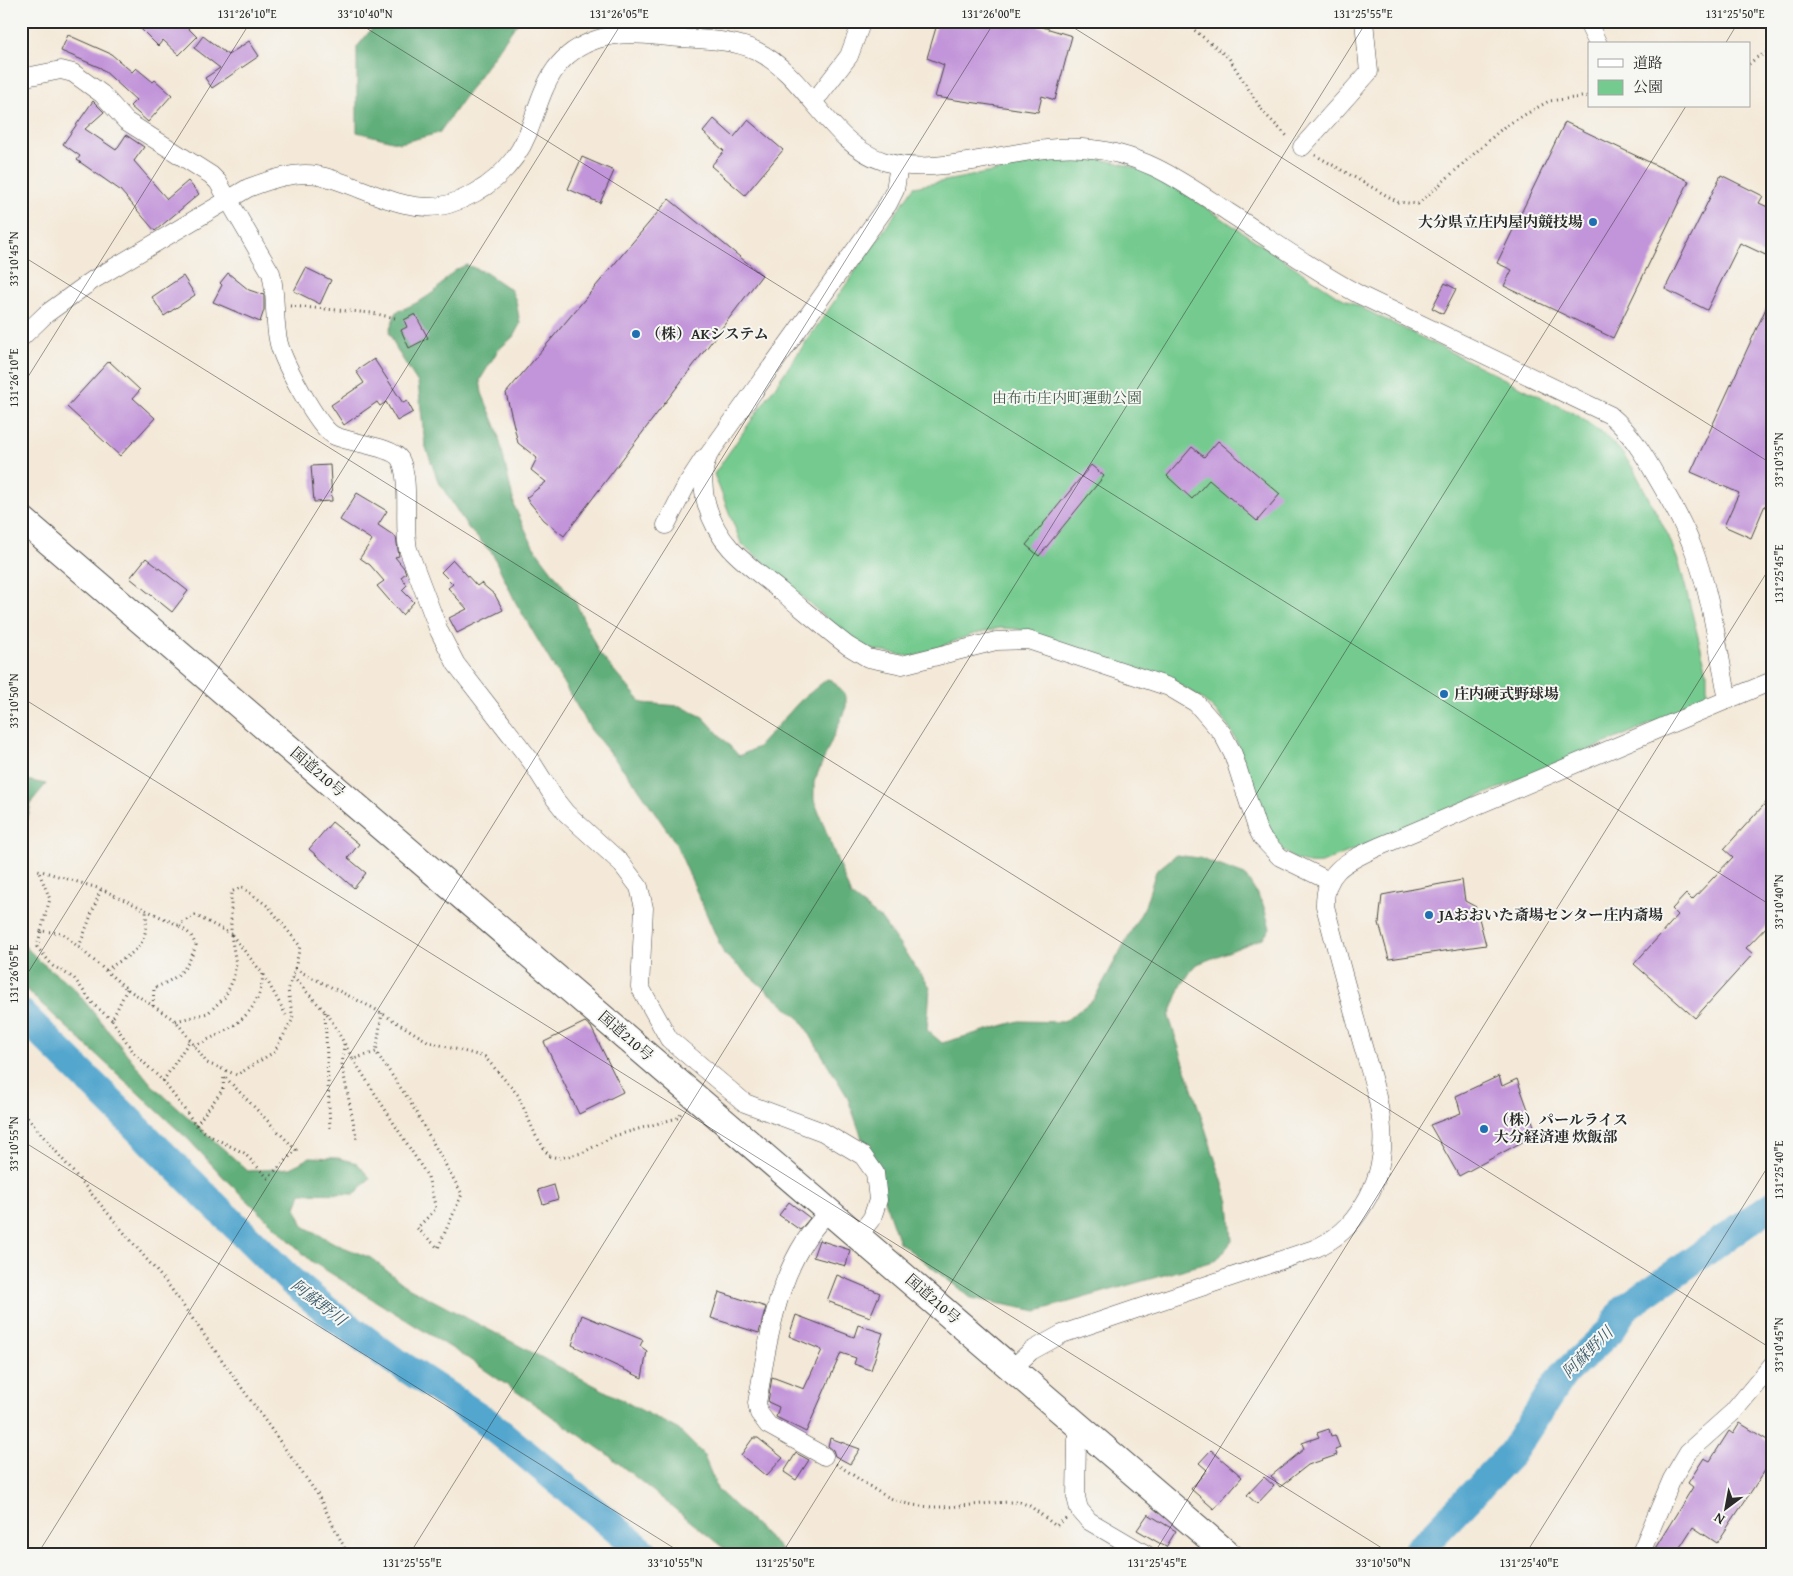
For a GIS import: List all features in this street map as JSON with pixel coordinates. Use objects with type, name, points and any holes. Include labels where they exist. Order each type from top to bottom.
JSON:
[{"type":"highway","name":"国道210号","points":[[21,518],[1229,1555]]},
{"type":"street","points":[[820,94],[849,56],[862,21]]},
{"type":"street","points":[[1302,147],[1369,72],[1364,21]]},
{"type":"street","points":[[1587,21],[1597,42]]},
{"type":"street","points":[[21,338],[46,314],[93,280],[248,188],[272,179],[293,175],[316,175],[416,206],[443,206],[464,198],[493,181],[515,157],[528,134],[542,91],[558,64],[578,48],[611,36],[656,36],[743,45],[756,51],[786,72],[857,147],[870,156],[899,164],[918,166],[1069,147],[1101,150],[1134,158],[1176,177],[1324,275],[1360,296],[1610,415],[1628,432],[1644,455],[1678,515],[1694,551],[1706,591],[1728,700]]},
{"type":"street","points":[[21,78],[61,70],[73,73],[102,94],[126,122],[211,175],[271,273],[274,286],[279,344],[305,397],[332,434],[393,453],[401,461],[403,468],[405,536],[408,549],[439,631],[456,664],[531,761],[554,799],[620,862],[639,887],[644,908],[640,987],[669,1039],[745,1103],[823,1132],[864,1156],[875,1173],[878,1200],[872,1218],[859,1236]]},
{"type":"street","points":[[666,525],[687,484],[713,446],[888,204],[895,190],[899,164]]},
{"type":"street","points":[[713,446],[704,466],[704,490],[712,518],[724,540],[738,556],[848,646],[874,660],[902,665],[996,641],[1028,640],[1169,687],[1196,704],[1222,733],[1233,754],[1262,838],[1280,857],[1329,881]]},
{"type":"street","points":[[1013,1368],[1031,1351],[1062,1334],[1314,1249],[1339,1236],[1355,1220],[1369,1196],[1379,1171],[1383,1137],[1378,1104],[1325,906],[1325,896],[1329,881],[1344,864],[1378,847],[1772,681]]},
{"type":"street","points":[[824,1456],[768,1425],[759,1413],[758,1404],[777,1303],[801,1245],[830,1211]]},
{"type":"street","points":[[1640,1555],[1672,1479],[1688,1452],[1733,1412],[1772,1365]]},
{"type":"street","points":[[1081,1426],[1077,1440],[1076,1497],[1079,1509],[1089,1521],[1147,1555]]},
{"type":"path","points":[[1183,21],[1229,58],[1263,112],[1284,134],[1302,147],[1398,202],[1418,204],[1505,126],[1549,101],[1588,96]]},
{"type":"path","points":[[1750,63],[1772,50]]},
{"type":"path","points":[[285,306],[372,313],[395,318]]},
{"type":"path","points":[[153,1006],[154,988],[177,978],[191,961],[196,945],[191,935],[178,925],[101,889],[38,870],[50,899],[37,947],[54,966],[74,978],[94,1005],[112,1020],[134,1054],[163,1081],[196,1125],[210,1136],[244,1154],[268,1178],[296,1150],[224,1076]]},
{"type":"path","points":[[41,932],[62,933],[127,989],[176,1021],[207,1063],[237,1075],[274,1052],[293,1019],[288,990],[300,946],[269,907],[242,887],[231,892],[231,934],[236,964],[234,980],[225,997],[208,1013],[176,1021]]},
{"type":"path","points":[[79,947],[101,889]]},
{"type":"path","points":[[106,970],[126,957],[143,942],[147,930],[146,910]]},
{"type":"path","points":[[178,925],[195,915],[231,934],[263,974],[286,1015]]},
{"type":"path","points":[[295,970],[382,1014],[429,1042],[485,1057],[518,1095],[536,1136],[549,1156],[558,1158],[582,1153],[614,1136],[677,1118],[695,1095]]},
{"type":"path","points":[[194,1046],[222,1033],[241,1021],[262,991],[263,974]]},
{"type":"path","points":[[293,977],[325,1012],[428,1177],[436,1209],[417,1228],[438,1248],[462,1194],[409,1100],[376,1052],[382,1014]]},
{"type":"path","points":[[112,1020],[127,989]]},
{"type":"path","points":[[325,1012],[330,1129]]},
{"type":"path","points":[[163,1081],[190,1040]]},
{"type":"path","points":[[344,1043],[342,1066],[357,1140]]},
{"type":"path","points":[[353,1059],[376,1052]]},
{"type":"path","points":[[196,1125],[223,1089],[225,1070]]},
{"type":"path","points":[[21,1110],[170,1287],[318,1495],[348,1555]]},
{"type":"path","points":[[824,1456],[893,1499],[910,1504],[934,1508],[1020,1502],[1030,1506],[1056,1526],[1079,1509]]},
{"type":"green space","points":[[378,21],[521,21],[515,26],[439,133],[400,143],[357,132],[357,47]]},
{"type":"green space","name":"由布市庄内町運動公園","points":[[1084,157],[1124,164],[1162,178],[1336,295],[1577,415],[1602,433],[1619,449],[1633,468],[1669,537],[1680,566],[1707,672],[1707,692],[1700,703],[1322,863],[1301,861],[1285,852],[1272,836],[1262,817],[1241,752],[1227,726],[1215,710],[1183,687],[1174,682],[1018,629],[1000,628],[974,634],[912,657],[868,649],[851,640],[741,543],[714,474],[914,187],[1054,160]]},
{"type":"green space","points":[[467,265],[486,273],[511,290],[516,301],[520,324],[513,337],[498,350],[480,380],[482,393],[497,429],[515,508],[533,546],[576,603],[599,653],[642,703],[680,706],[703,717],[739,756],[758,747],[800,701],[827,679],[832,680],[846,696],[846,707],[814,782],[814,800],[851,896],[881,919],[930,987],[927,1030],[942,1043],[1019,1021],[1064,1022],[1094,999],[1145,906],[1156,871],[1176,855],[1199,858],[1245,875],[1263,904],[1270,928],[1263,938],[1195,965],[1181,986],[1169,1017],[1229,1202],[1232,1241],[1217,1260],[1037,1311],[971,1298],[899,1242],[847,1096],[801,1020],[724,954],[675,842],[637,786],[591,730],[516,603],[492,553],[469,529],[438,481],[425,445],[418,383],[397,350],[389,332],[396,312],[427,297],[450,274]]},
{"type":"green space","points":[[21,779],[46,784],[32,801],[26,823],[21,830]]},
{"type":"green space","points":[[21,942],[42,963],[72,986],[152,1085],[248,1171],[291,1168],[310,1157],[338,1158],[357,1163],[370,1178],[355,1194],[301,1193],[296,1208],[303,1226],[338,1245],[371,1258],[406,1286],[679,1430],[703,1454],[718,1490],[787,1555],[732,1555],[607,1454],[466,1357],[311,1261],[228,1182],[189,1140],[21,985]]},
{"type":"building","points":[[133,21],[181,21],[197,37],[179,55],[163,40],[158,46]]},
{"type":"building","points":[[938,21],[1023,21],[1072,36],[1055,100],[1042,96],[1038,112],[935,97],[944,65],[927,58]]},
{"type":"building","points":[[68,35],[111,54],[132,72],[136,68],[153,82],[155,80],[172,95],[148,122],[130,106],[136,100],[101,68],[61,51]]},
{"type":"building","points":[[203,36],[228,55],[249,41],[259,56],[212,88],[205,78],[220,68],[194,48]]},
{"type":"building","points":[[93,101],[104,112],[85,129],[116,150],[126,135],[144,147],[134,161],[167,199],[188,181],[199,194],[155,231],[120,190],[77,160],[80,156],[63,144]]},
{"type":"building","points":[[714,119],[734,137],[748,120],[783,150],[745,195],[711,166],[724,151],[703,132]]},
{"type":"building","name":"大分県立庄内屋内競技場","points":[[1565,122],[1689,181],[1613,338],[1504,286],[1512,270],[1497,263]]},
{"type":"building","points":[[582,157],[614,171],[600,203],[568,189]]},
{"type":"building","points":[[1721,175],[1763,196],[1759,203],[1772,209],[1772,258],[1740,243],[1707,310],[1665,289]]},
{"type":"building","name":"（株）AKシステム","points":[[669,199],[762,275],[564,536],[544,520],[526,498],[546,482],[531,470],[537,458],[518,443],[506,393]]},
{"type":"building","points":[[306,268],[331,280],[320,304],[294,291]]},
{"type":"building","points":[[228,273],[249,290],[264,295],[264,310],[260,322],[213,302],[222,285],[220,283]]},
{"type":"building","points":[[183,276],[195,295],[164,316],[152,297]]},
{"type":"building","points":[[1445,283],[1456,289],[1443,314],[1432,308]]},
{"type":"building","points":[[1772,295],[1772,421],[1765,437],[1772,440],[1772,508],[1765,505],[1751,538],[1724,526],[1739,493],[1691,472]]},
{"type":"building","points":[[415,314],[428,338],[409,348],[401,330],[407,327],[404,320]]},
{"type":"building","points":[[374,359],[403,403],[407,401],[413,412],[397,421],[386,402],[380,406],[377,402],[344,425],[331,405],[364,383],[356,371]]},
{"type":"building","points":[[109,361],[140,390],[133,398],[155,418],[120,456],[67,407]]},
{"type":"building","points":[[1218,441],[1280,494],[1257,521],[1209,480],[1192,499],[1167,476],[1192,447],[1204,457]]},
{"type":"building","points":[[330,465],[332,501],[314,502],[311,466]]},
{"type":"building","points":[[1091,465],[1104,476],[1039,556],[1026,545]]},
{"type":"building","points":[[357,493],[387,511],[378,525],[396,537],[399,556],[395,557],[406,573],[401,577],[407,585],[402,590],[414,602],[402,615],[377,586],[384,581],[370,565],[360,558],[372,540],[340,520]]},
{"type":"building","points":[[146,558],[188,591],[172,612],[130,578]]},
{"type":"building","points":[[453,560],[477,586],[481,583],[495,595],[503,610],[457,633],[449,618],[467,609],[448,588],[453,584],[441,572]]},
{"type":"building","points":[[1772,796],[1772,921],[1746,948],[1753,954],[1695,1018],[1634,964],[1678,915],[1672,909],[1686,894],[1692,900],[1733,857],[1724,849]]},
{"type":"building","points":[[332,822],[359,844],[348,858],[366,873],[354,888],[309,849]]},
{"type":"building","name":"JAおおいた斎場センター庄内斎場","points":[[1462,880],[1465,901],[1476,907],[1486,945],[1389,959],[1379,923],[1382,895]]},
{"type":"building","points":[[585,1022],[591,1027],[623,1092],[579,1114],[544,1042]]},
{"type":"building","name":"（株）パールライス 大分経済連 炊飯部","points":[[1499,1076],[1502,1086],[1517,1079],[1537,1134],[1459,1176],[1430,1125],[1461,1113],[1456,1096]]},
{"type":"building","points":[[554,1185],[558,1199],[543,1204],[538,1190]]},
{"type":"building","points":[[789,1202],[810,1218],[800,1230],[779,1215]]},
{"type":"building","points":[[819,1240],[850,1250],[846,1266],[813,1257]]},
{"type":"building","points":[[837,1275],[880,1293],[870,1317],[827,1301]]},
{"type":"building","points":[[719,1292],[766,1307],[759,1333],[711,1318]]},
{"type":"building","points":[[582,1315],[643,1340],[640,1346],[647,1351],[642,1378],[572,1345]]},
{"type":"building","points":[[796,1315],[854,1337],[858,1325],[883,1333],[871,1370],[854,1364],[856,1358],[841,1353],[806,1432],[776,1417],[779,1407],[768,1402],[772,1377],[804,1389],[822,1350],[789,1336]]},
{"type":"building","points":[[1740,1423],[1772,1443],[1772,1460],[1717,1543],[1693,1527],[1675,1555],[1661,1555],[1654,1550],[1693,1487],[1688,1483],[1704,1458],[1710,1461],[1729,1431],[1733,1434]]},
{"type":"building","points":[[1329,1429],[1331,1436],[1335,1435],[1340,1448],[1335,1450],[1337,1455],[1308,1465],[1280,1487],[1271,1476],[1304,1449],[1302,1443],[1319,1437],[1317,1433]]},
{"type":"building","points":[[753,1438],[758,1438],[783,1458],[766,1476],[741,1455]]},
{"type":"building","points":[[830,1438],[860,1449],[850,1464],[835,1456],[833,1450],[828,1446]]},
{"type":"building","points":[[1211,1450],[1242,1477],[1214,1509],[1191,1489],[1207,1470],[1199,1463]]},
{"type":"building","points":[[796,1453],[809,1460],[796,1480],[784,1472]]},
{"type":"building","points":[[1264,1477],[1274,1486],[1257,1504],[1247,1495]]},
{"type":"building","points":[[1148,1514],[1176,1531],[1166,1547],[1137,1530]]},
{"type":"waterway","name":"阿蘇野川","points":[[21,1013],[290,1280],[336,1318],[389,1357],[486,1421],[647,1555]]},
{"type":"waterway","name":"阿蘇野川","points":[[1414,1555],[1511,1454],[1562,1376],[1610,1331],[1624,1309],[1772,1205]]},
{"type":"place","name":"大分県立庄内屋内競技場","points":[[1593,222]]},
{"type":"place","name":"（株）AKシステム","points":[[636,334]]},
{"type":"place","name":"庄内硬式野球場","points":[[1444,694]]},
{"type":"place","name":"JAおおいた斎場センター庄内斎場","points":[[1429,915]]},
{"type":"place","name":"（株）パールライス 大分経済連 炊飯部","points":[[1484,1129]]}]
